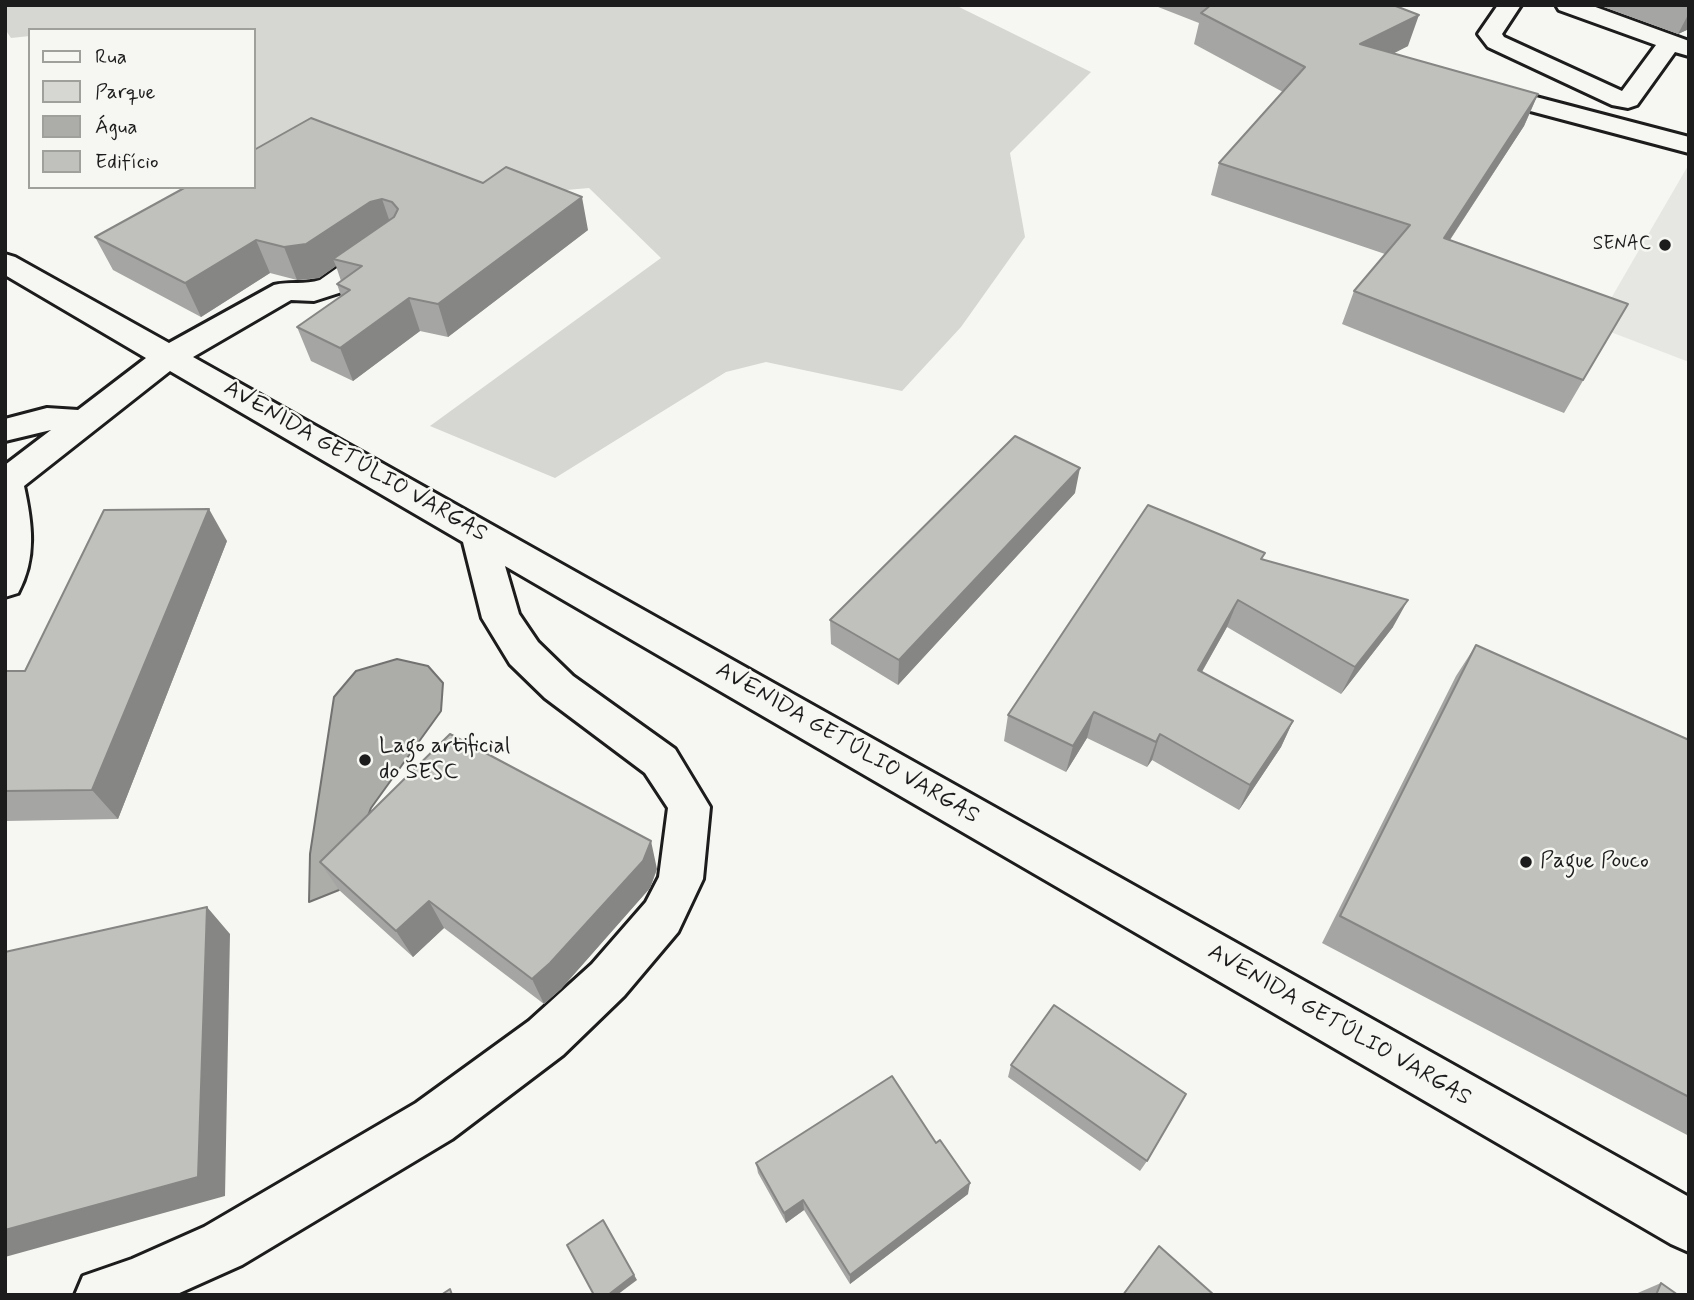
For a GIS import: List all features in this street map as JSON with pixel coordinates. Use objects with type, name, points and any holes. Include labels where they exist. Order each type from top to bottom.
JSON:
[{"type":"street","points":[[1510,5],[1490,34],[1496,41],[1621,100],[1628,100],[1679,45],[1567,5]]},
{"type":"street","points":[[1513,99],[1689,145]]},
{"type":"street","points":[[5,583],[15,557],[15,527],[6,482],[169,356],[211,335],[285,291],[314,292],[331,286],[392,243]]},
{"type":"street","name":"AVENIDA GETÚLIO VARGAS","points":[[5,263],[1689,1226]]},
{"type":"street","points":[[5,430],[47,419],[82,421]]},
{"type":"street","points":[[102,1295],[135,1285],[223,1246],[434,1121],[546,1038],[608,980],[662,917],[681,879],[690,807],[660,761],[559,687],[524,653],[501,618],[478,532]]},
{"type":"shaded area","name":"SENAC","points":[[1689,164],[1689,362],[1595,326]]},
{"type":"green space","points":[[5,5],[955,5],[1091,72],[1010,153],[1025,237],[961,327],[902,391],[766,362],[726,372],[555,478],[430,426],[661,258],[589,188],[487,197],[256,163],[256,28],[28,28],[28,36],[11,38],[5,29]]},
{"type":"water","name":"Lago artificial do SESC","points":[[397,659],[428,666],[443,683],[441,711],[371,808],[339,890],[309,902],[310,854],[334,697],[356,671]]},
{"type":"building","points":[[1211,5],[1393,5],[1419,15],[1360,44],[1538,94],[1444,238],[1628,304],[1583,380],[1354,291],[1410,225],[1219,163],[1305,67],[1201,13]]},
{"type":"building","points":[[311,118],[483,183],[506,167],[582,197],[438,304],[409,298],[340,348],[297,327],[350,290],[337,284],[362,266],[333,259],[394,217],[398,209],[392,202],[382,199],[370,202],[306,244],[284,247],[256,240],[185,283],[95,237],[182,189],[256,189],[256,149]]},
{"type":"building","points":[[1015,436],[1080,468],[899,660],[830,620]]},
{"type":"building","points":[[1148,505],[1265,553],[1261,559],[1408,600],[1355,667],[1238,600],[1198,670],[1293,721],[1250,785],[1160,734],[1156,742],[1094,712],[1073,746],[1008,715]]},
{"type":"building","points":[[209,509],[92,790],[5,791],[5,671],[25,671],[104,510]]},
{"type":"building","name":"Pague Pouco","points":[[1476,645],[1689,740],[1689,1097],[1340,916]]},
{"type":"building","points":[[450,734],[651,841],[643,861],[550,963],[532,979],[429,901],[396,931],[320,862]]},
{"type":"building","points":[[207,907],[198,1177],[5,1230],[5,952]]},
{"type":"building","points":[[1054,1005],[1186,1094],[1147,1161],[1011,1065]]},
{"type":"building","points":[[892,1076],[936,1143],[940,1140],[970,1183],[850,1275],[803,1200],[784,1213],[756,1163]]},
{"type":"building","points":[[603,1220],[634,1275],[608,1295],[594,1295],[567,1245]]},
{"type":"building","points":[[1159,1246],[1214,1295],[1123,1295]]},
{"type":"building","points":[[1661,1283],[1678,1295],[1656,1295]]},
{"type":"building","points":[[450,1289],[452,1295],[441,1295]]},
{"type":"place","name":"SENAC","points":[[1665,245]]},
{"type":"place","name":"Lago artificial do SESC","points":[[365,760]]},
{"type":"place","name":"Pague Pouco","points":[[1526,862]]}]
